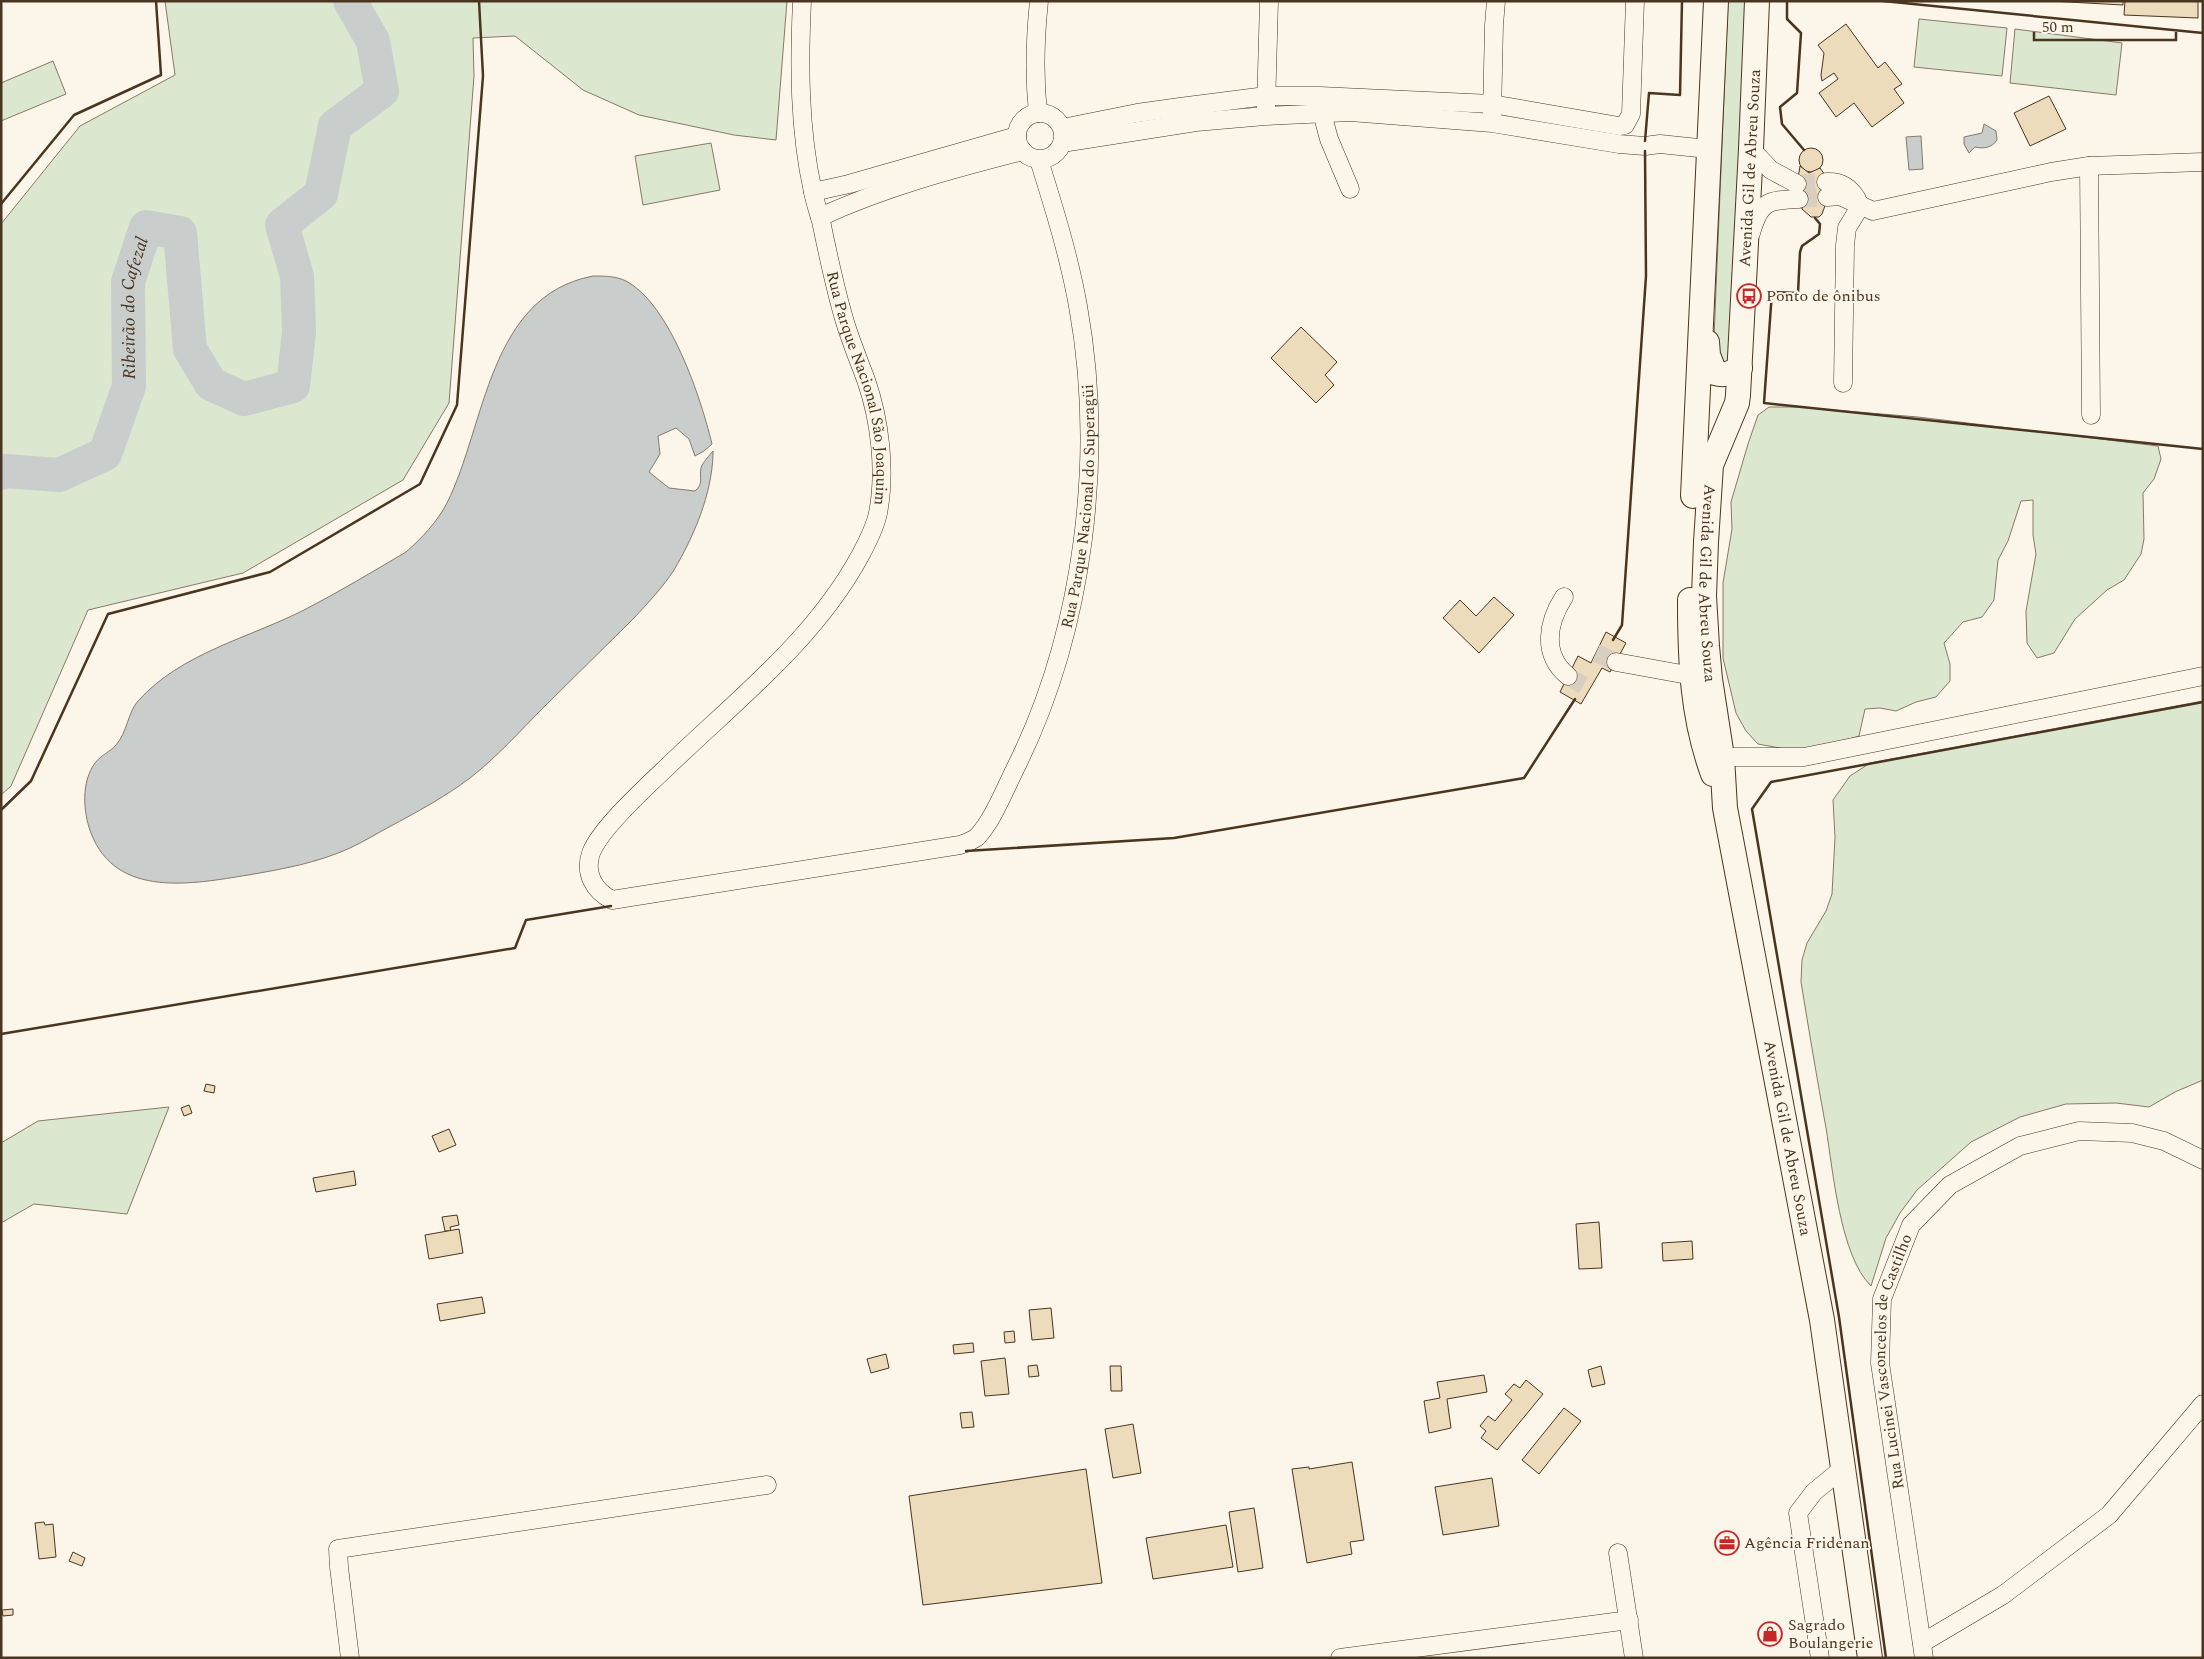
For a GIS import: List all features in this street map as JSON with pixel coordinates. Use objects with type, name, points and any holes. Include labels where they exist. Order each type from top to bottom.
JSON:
[{"type":"street","name":"Rua Parque Nacional São Joaquim","points":[[612,900],[595,887],[590,875],[590,855],[597,842],[644,788],[793,649],[821,617],[846,583],[878,516],[881,471],[874,411],[867,382],[836,290],[813,192],[803,128],[799,64],[802,1]]},
{"type":"street","points":[[1038,113],[1035,86],[1036,30],[1039,1]]},
{"type":"street","points":[[1265,116],[1269,1]]},
{"type":"street","points":[[1492,124],[1496,1]]},
{"type":"street","points":[[1062,135],[1137,113],[1266,96],[1320,96],[1492,104],[1619,126],[1625,124],[1631,114],[1635,1]]},
{"type":"street","name":"Avenida Gil de Abreu Souza","points":[[1700,678],[1690,575],[1716,1]]},
{"type":"street","name":"Avenida Gil de Abreu Souza","points":[[1757,1],[1737,403],[1711,465],[1700,678],[1695,710],[1714,756],[1725,808],[1822,1320],[1870,1658]]},
{"type":"street","points":[[1062,135],[1265,116],[1350,112],[1492,124],[1619,144],[1645,146],[1660,144],[1708,149]]},
{"type":"street","points":[[1038,113],[1052,116],[1062,135],[1054,155],[1039,160],[1031,158],[1020,144],[1019,125],[1024,119],[1038,113]]},
{"type":"street","points":[[1322,113],[1329,139],[1350,189]]},
{"type":"street","points":[[813,192],[1020,144]]},
{"type":"street","points":[[820,217],[856,200],[1020,144]]},
{"type":"street","points":[[1746,250],[1756,217],[1765,204],[1798,191],[1771,170],[1751,149]]},
{"type":"street","name":"Rua Parque Nacional do Superagüi","points":[[612,900],[960,845],[976,837],[998,802],[1038,718],[1068,621],[1085,514],[1089,452],[1087,397],[1078,308],[1056,215],[1039,160]]},
{"type":"street","points":[[1827,190],[1873,211],[2051,172],[2090,166],[2203,162]]},
{"type":"street","points":[[2090,166],[2091,414]]},
{"type":"street","points":[[1843,383],[1845,245],[1847,228],[1862,206]]},
{"type":"street","points":[[1701,320],[1707,331],[1708,355],[1715,373],[1722,375],[1730,374],[1740,368]]},
{"type":"street","points":[[1564,597],[1553,617],[1549,630],[1553,657],[1560,670],[1568,676]]},
{"type":"street","points":[[1616,662],[1700,678]]},
{"type":"street","points":[[1714,756],[1804,757],[2203,676]]},
{"type":"street","name":"Rua Lucinei Vasconcelos de Castilho","points":[[1923,1650],[1880,1363],[1882,1299],[1911,1225],[1950,1185],[1989,1163],[2020,1146],[2079,1131],[2132,1133],[2164,1141],[2203,1160]]},
{"type":"street","points":[[1923,1650],[2003,1595],[2109,1515],[2203,1404]]},
{"type":"street","points":[[1820,1658],[1798,1513],[1814,1492],[1842,1469]]},
{"type":"street","points":[[350,1658],[338,1549],[766,1485]]},
{"type":"street","points":[[1618,1553],[1634,1658]]},
{"type":"street","points":[[1340,1658],[1629,1620]]},
{"type":"green space","points":[[165,1],[787,1],[776,140],[734,135],[639,115],[583,90],[515,36],[473,38],[474,76],[449,403],[403,480],[243,573],[88,610],[11,786],[1,795],[1,224],[80,126],[175,75]]},
{"type":"green space","points":[[1728,1],[1746,1],[1730,360],[1723,363],[1714,338]]},
{"type":"green space","points":[[1919,19],[2007,28],[2002,76],[1914,67]]},
{"type":"green space","points":[[2015,29],[2122,43],[2116,95],[2010,83]]},
{"type":"green space","points":[[53,61],[66,94],[1,121],[1,83]]},
{"type":"green space","points":[[711,143],[720,190],[643,205],[635,156]]},
{"type":"green space","points":[[1769,407],[1796,407],[1918,417],[2158,446],[2161,459],[2154,479],[2143,493],[2144,539],[2141,554],[2124,580],[2107,590],[2075,619],[2054,653],[2037,658],[2027,643],[2026,611],[2036,554],[2033,535],[2033,500],[2021,501],[2008,541],[1998,560],[1994,600],[1982,617],[1963,622],[1944,643],[1950,664],[1950,681],[1936,697],[1916,702],[1896,711],[1880,708],[1865,709],[1859,736],[1813,750],[1785,749],[1758,744],[1746,731],[1736,713],[1723,658],[1723,583],[1732,529],[1731,502],[1758,415]]},
{"type":"green space","points":[[2203,701],[2203,1080],[2175,1092],[2149,1107],[2116,1103],[2066,1104],[2020,1117],[1971,1142],[1917,1190],[1900,1213],[1886,1238],[1871,1286],[1860,1272],[1845,1234],[1835,1189],[1801,982],[1802,960],[1807,943],[1826,911],[1832,894],[1835,837],[1833,800],[1850,776],[1870,763]]},
{"type":"green space","points":[[169,1107],[127,1214],[34,1204],[1,1223],[1,1143],[38,1121]]},
{"type":"shaded area","points":[[1984,124],[1996,131],[1997,140],[1993,145],[1987,147],[1975,147],[1969,153],[1964,144],[1964,137],[1982,133]]},
{"type":"shaded area","points":[[1921,136],[1923,169],[1909,170],[1906,137]]},
{"type":"shaded area","points":[[593,276],[614,277],[626,281],[642,293],[656,310],[670,331],[692,378],[712,444],[695,456],[689,439],[676,428],[658,436],[660,454],[649,472],[669,488],[695,491],[700,483],[704,461],[713,451],[712,469],[701,514],[674,570],[660,589],[634,618],[480,770],[441,798],[360,843],[325,858],[300,865],[204,882],[158,882],[137,878],[118,869],[103,854],[91,833],[86,816],[85,788],[90,771],[95,763],[120,740],[138,701],[155,684],[195,658],[304,610],[412,547],[434,523],[447,503],[460,472],[495,368],[511,336],[531,309],[558,288]]},
{"type":"building","points":[[2050,1],[2123,1],[2123,5]]},
{"type":"building","points":[[2125,1],[2198,1],[2198,18],[2124,15]]},
{"type":"building","points":[[1846,24],[1878,68],[1885,62],[1902,84],[1894,89],[1904,103],[1872,127],[1854,103],[1836,117],[1819,93],[1838,79],[1834,73],[1822,81],[1824,53],[1818,45]]},
{"type":"building","points":[[2049,96],[2066,129],[2030,146],[2014,113]]},
{"type":"building","points":[[1811,148],[1820,151],[1823,160],[1820,169],[1811,172],[1802,169],[1799,160],[1802,151]]},
{"type":"building","points":[[1800,166],[1809,173],[1820,168],[1825,175],[1826,203],[1819,217],[1811,217],[1802,209],[1797,184]]},
{"type":"building","points":[[1301,327],[1337,362],[1325,375],[1334,385],[1316,403],[1271,358]]},
{"type":"building","points":[[1494,597],[1514,615],[1479,653],[1443,618],[1460,600],[1476,616]]},
{"type":"building","points":[[1606,632],[1626,643],[1610,672],[1602,668],[1581,704],[1560,692],[1578,656],[1591,663]]},
{"type":"building","points":[[206,1084],[215,1086],[214,1093],[204,1091]]},
{"type":"building","points":[[189,1105],[192,1113],[184,1116],[181,1108]]},
{"type":"building","points":[[449,1129],[456,1145],[439,1152],[432,1136]]},
{"type":"building","points":[[354,1171],[356,1185],[316,1192],[313,1178]]},
{"type":"building","points":[[457,1215],[459,1225],[450,1227],[451,1231],[445,1231],[442,1217]]},
{"type":"building","points":[[1599,1222],[1602,1268],[1579,1269],[1576,1224]]},
{"type":"building","points":[[459,1229],[463,1253],[429,1259],[425,1235]]},
{"type":"building","points":[[1692,1241],[1693,1259],[1663,1261],[1662,1243]]},
{"type":"building","points":[[482,1297],[485,1313],[440,1321],[437,1304]]},
{"type":"building","points":[[1051,1308],[1054,1338],[1032,1340],[1029,1310]]},
{"type":"building","points":[[1014,1331],[1015,1342],[1005,1343],[1004,1332]]},
{"type":"building","points":[[973,1343],[974,1352],[954,1354],[953,1345]]},
{"type":"building","points":[[886,1354],[889,1368],[871,1373],[867,1359]]},
{"type":"building","points":[[1005,1358],[1009,1394],[985,1396],[981,1361]]},
{"type":"building","points":[[1037,1365],[1039,1376],[1029,1377],[1028,1366]]},
{"type":"building","points":[[1110,1366],[1121,1366],[1122,1391],[1111,1391]]},
{"type":"building","points":[[1601,1366],[1605,1384],[1592,1387],[1588,1370]]},
{"type":"building","points":[[1484,1375],[1487,1392],[1447,1399],[1451,1428],[1429,1433],[1424,1401],[1440,1398],[1437,1382]]},
{"type":"building","points":[[1526,1380],[1543,1394],[1497,1450],[1481,1438],[1486,1431],[1480,1426],[1488,1416],[1495,1421],[1512,1400],[1505,1394],[1514,1384],[1520,1388]]},
{"type":"building","points":[[1564,1408],[1581,1421],[1539,1474],[1522,1460]]},
{"type":"building","points":[[972,1412],[974,1427],[962,1428],[960,1413]]},
{"type":"building","points":[[1133,1424],[1141,1473],[1113,1478],[1105,1429]]},
{"type":"building","points":[[1352,1462],[1364,1540],[1350,1542],[1352,1554],[1307,1563],[1292,1469],[1309,1467],[1309,1469]]},
{"type":"building","points":[[1086,1469],[1102,1583],[923,1605],[909,1496]]},
{"type":"building","points":[[1492,1478],[1499,1526],[1443,1535],[1435,1487]]},
{"type":"building","points":[[1254,1508],[1263,1568],[1238,1572],[1229,1512]]},
{"type":"building","points":[[44,1522],[45,1525],[53,1524],[56,1557],[39,1559],[35,1523]]},
{"type":"building","points":[[1226,1525],[1233,1567],[1153,1579],[1146,1538]]},
{"type":"building","points":[[73,1552],[85,1558],[82,1566],[69,1561]]},
{"type":"building","points":[[13,1609],[13,1615],[3,1616],[2,1610]]},
{"type":"waterway","name":"Ribeirão do Cafezal","points":[[1,473],[5,471],[59,475],[105,454],[129,386],[128,282],[146,227],[180,233],[190,349],[211,384],[244,399],[293,386],[299,332],[297,276],[282,225],[321,194],[335,126],[382,91],[373,41],[350,1]]},
{"type":"tunnel","points":[[1797,184],[1826,182]]},
{"type":"tunnel","points":[[1799,199],[1827,197]]},
{"type":"tunnel","points":[[1596,653],[1616,662]]},
{"type":"tunnel","points":[[1568,676],[1589,689]]},
{"type":"wall","points":[[1,204],[74,115],[161,75],[156,1]]},
{"type":"wall","points":[[1,810],[31,781],[108,614],[270,572],[420,484],[457,405],[483,76],[479,1]]},
{"type":"wall","points":[[1645,141],[1649,93],[1680,95],[1682,1]]},
{"type":"wall","points":[[1787,1],[1787,19],[1801,33],[1797,93],[1780,107],[1782,124],[1804,150]]},
{"type":"wall","points":[[1883,1],[2203,33]]},
{"type":"wall","points":[[1613,640],[1622,625],[1646,276],[1645,151]]},
{"type":"wall","points":[[1815,218],[1820,224],[1819,234],[1802,246],[1798,293],[1772,292],[1764,403],[2203,449]]},
{"type":"wall","points":[[966,851],[1174,838],[1524,778],[1575,699]]},
{"type":"wall","points":[[1886,1658],[1839,1317],[1752,809],[1771,782],[2203,702]]},
{"type":"wall","points":[[1,1034],[515,948],[526,920],[611,906]]},
{"type":"place","name":"Ponto de ônibus","points":[[1749,296]]},
{"type":"place","name":"Agência Fridenan","points":[[1727,1543]]},
{"type":"place","name":"Sagrado Boulangerie","points":[[1770,1634]]}]
